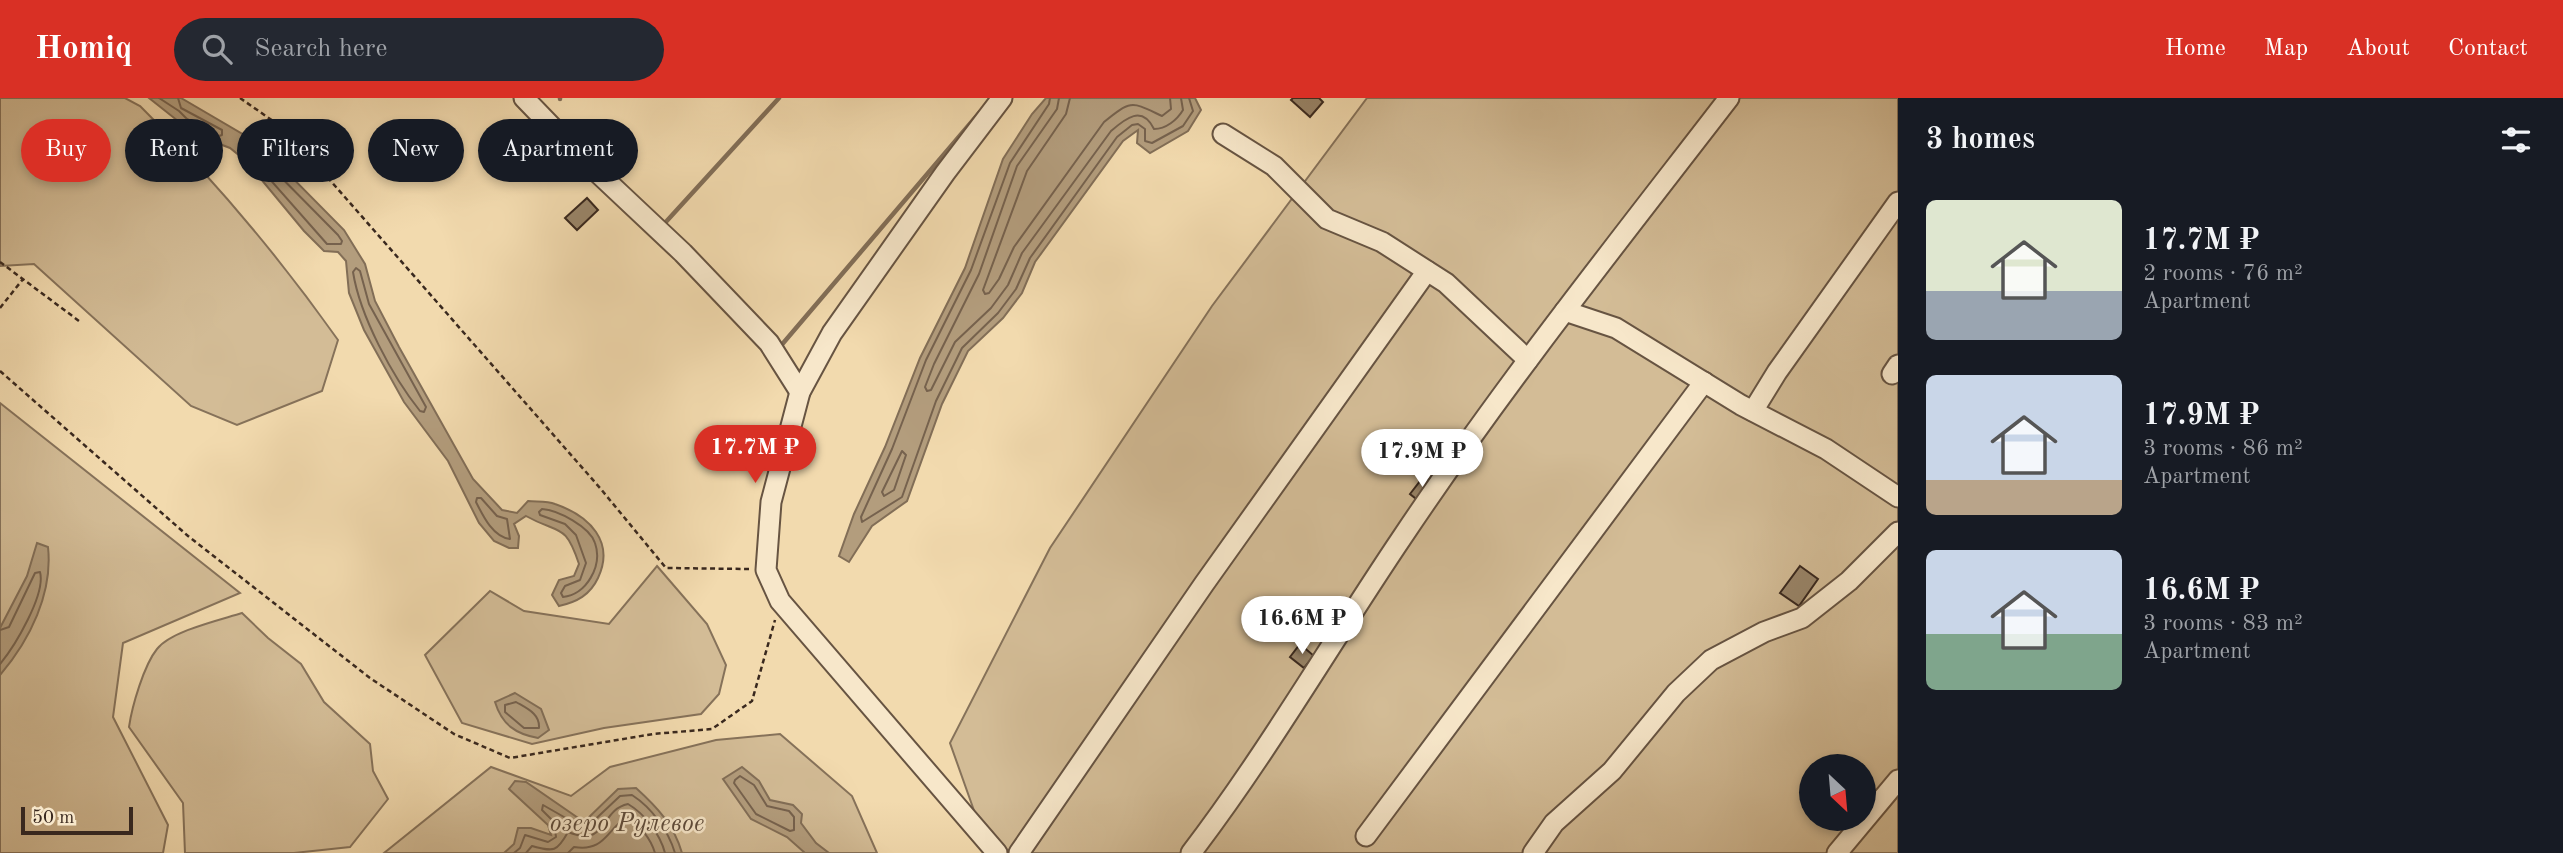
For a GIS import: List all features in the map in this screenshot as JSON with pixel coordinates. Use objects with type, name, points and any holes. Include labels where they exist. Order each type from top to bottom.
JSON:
[{"type":"street","points":[[524,98],[581,157],[683,253],[769,343],[800,392]]},
{"type":"street","points":[[997,853],[780,601],[766,570],[771,502],[800,392],[832,332],[1002,98]]},
{"type":"street","points":[[1198,850],[1403,534],[1528,360],[1729,98]]},
{"type":"street","points":[[1223,134],[1274,166],[1327,219],[1382,242],[1446,283],[1528,360]]},
{"type":"street","points":[[1753,411],[1777,372],[1898,202]]},
{"type":"street","points":[[1019,853],[1205,584],[1427,271]]},
{"type":"street","points":[[1565,311],[1616,328],[1753,411],[1826,449],[1898,497]]},
{"type":"street","points":[[1366,836],[1704,382]]},
{"type":"street","points":[[1533,853],[1554,822],[1612,771],[1675,693],[1712,660],[1764,632],[1802,618],[1849,581],[1898,532]]},
{"type":"street","points":[[1837,853],[1898,780]]},
{"type":"path","points":[[240,98],[286,130],[600,488],[666,568],[766,570]]},
{"type":"path","points":[[0,262],[79,321]]},
{"type":"path","points":[[0,308],[23,279]]},
{"type":"path","points":[[0,371],[188,536],[370,678],[454,734],[510,758],[653,734],[712,729],[752,701],[780,601]]},
{"type":"shaded area","points":[[0,98],[125,98],[140,106],[153,119],[125,119],[125,182],[212,182],[292,278],[338,340],[322,391],[237,425],[191,406],[34,264],[0,266]]},
{"type":"shaded area","points":[[1367,98],[1898,98],[1898,853],[1010,853],[977,819],[950,743],[1050,548],[1212,306]]},
{"type":"shaded area","points":[[0,403],[240,593],[123,643],[113,717],[168,825],[163,853],[0,853]]},
{"type":"shaded area","points":[[657,566],[707,624],[726,665],[719,694],[701,714],[604,728],[532,744],[462,723],[425,655],[490,591],[524,611],[609,624]]},
{"type":"shaded area","points":[[242,613],[301,664],[324,702],[370,744],[373,771],[388,799],[350,847],[294,853],[185,853],[183,803],[129,727],[133,708],[139,686],[157,649],[173,637],[196,627]]},
{"type":"shaded area","points":[[780,734],[852,796],[877,853],[384,853],[491,767],[571,796],[610,767],[716,740]]},
{"type":"water","points":[[149,98],[181,98],[217,119],[175,119]]},
{"type":"water","points":[[1046,98],[1195,98],[1201,110],[1188,131],[1150,153],[1137,143],[1138,130],[1123,141],[1035,262],[1022,293],[1003,318],[968,351],[942,404],[907,501],[872,526],[849,562],[839,556],[854,514],[885,447],[920,358],[965,268],[1003,159],[1032,114]]},
{"type":"water","points":[[223,123],[237,131],[237,154],[223,145]]},
{"type":"water","points":[[263,182],[297,182],[344,230],[365,264],[375,301],[473,479],[502,510],[517,513],[528,501],[552,503],[579,516],[596,532],[603,553],[602,565],[595,584],[587,593],[577,600],[559,606],[552,595],[559,580],[574,576],[579,564],[570,541],[560,531],[526,516],[514,524],[519,536],[518,548],[509,548],[494,541],[479,523],[448,461],[404,402],[364,330],[349,293],[346,261],[338,252],[324,251]]},
{"type":"water","points":[[37,543],[48,547],[49,564],[43,598],[30,631],[0,675],[0,628],[27,576]]},
{"type":"water","points":[[515,693],[541,709],[549,730],[538,738],[511,727],[498,710],[495,702]]},
{"type":"water","points":[[742,767],[759,781],[770,800],[793,805],[802,814],[801,823],[816,843],[829,853],[805,853],[787,837],[751,819],[723,779]]},
{"type":"water","name":"озеро Рулевое","points":[[515,781],[526,782],[584,822],[618,789],[636,788],[664,817],[682,853],[504,853],[514,844],[518,828],[531,828],[551,835],[548,825],[509,789]]},
{"type":"building","points":[[1319,98],[1323,102],[1310,117],[1291,100]]},
{"type":"building","points":[[587,198],[598,210],[577,230],[565,218]]},
{"type":"building","points":[[1424,476],[1434,484],[1420,502],[1410,494]]},
{"type":"building","points":[[1800,566],[1818,579],[1799,606],[1780,593]]},
{"type":"building","points":[[1300,644],[1314,656],[1304,668],[1290,657]]},
{"type":"waterway","points":[[664,224],[779,98]]},
{"type":"waterway","points":[[779,348],[980,112]]}]
